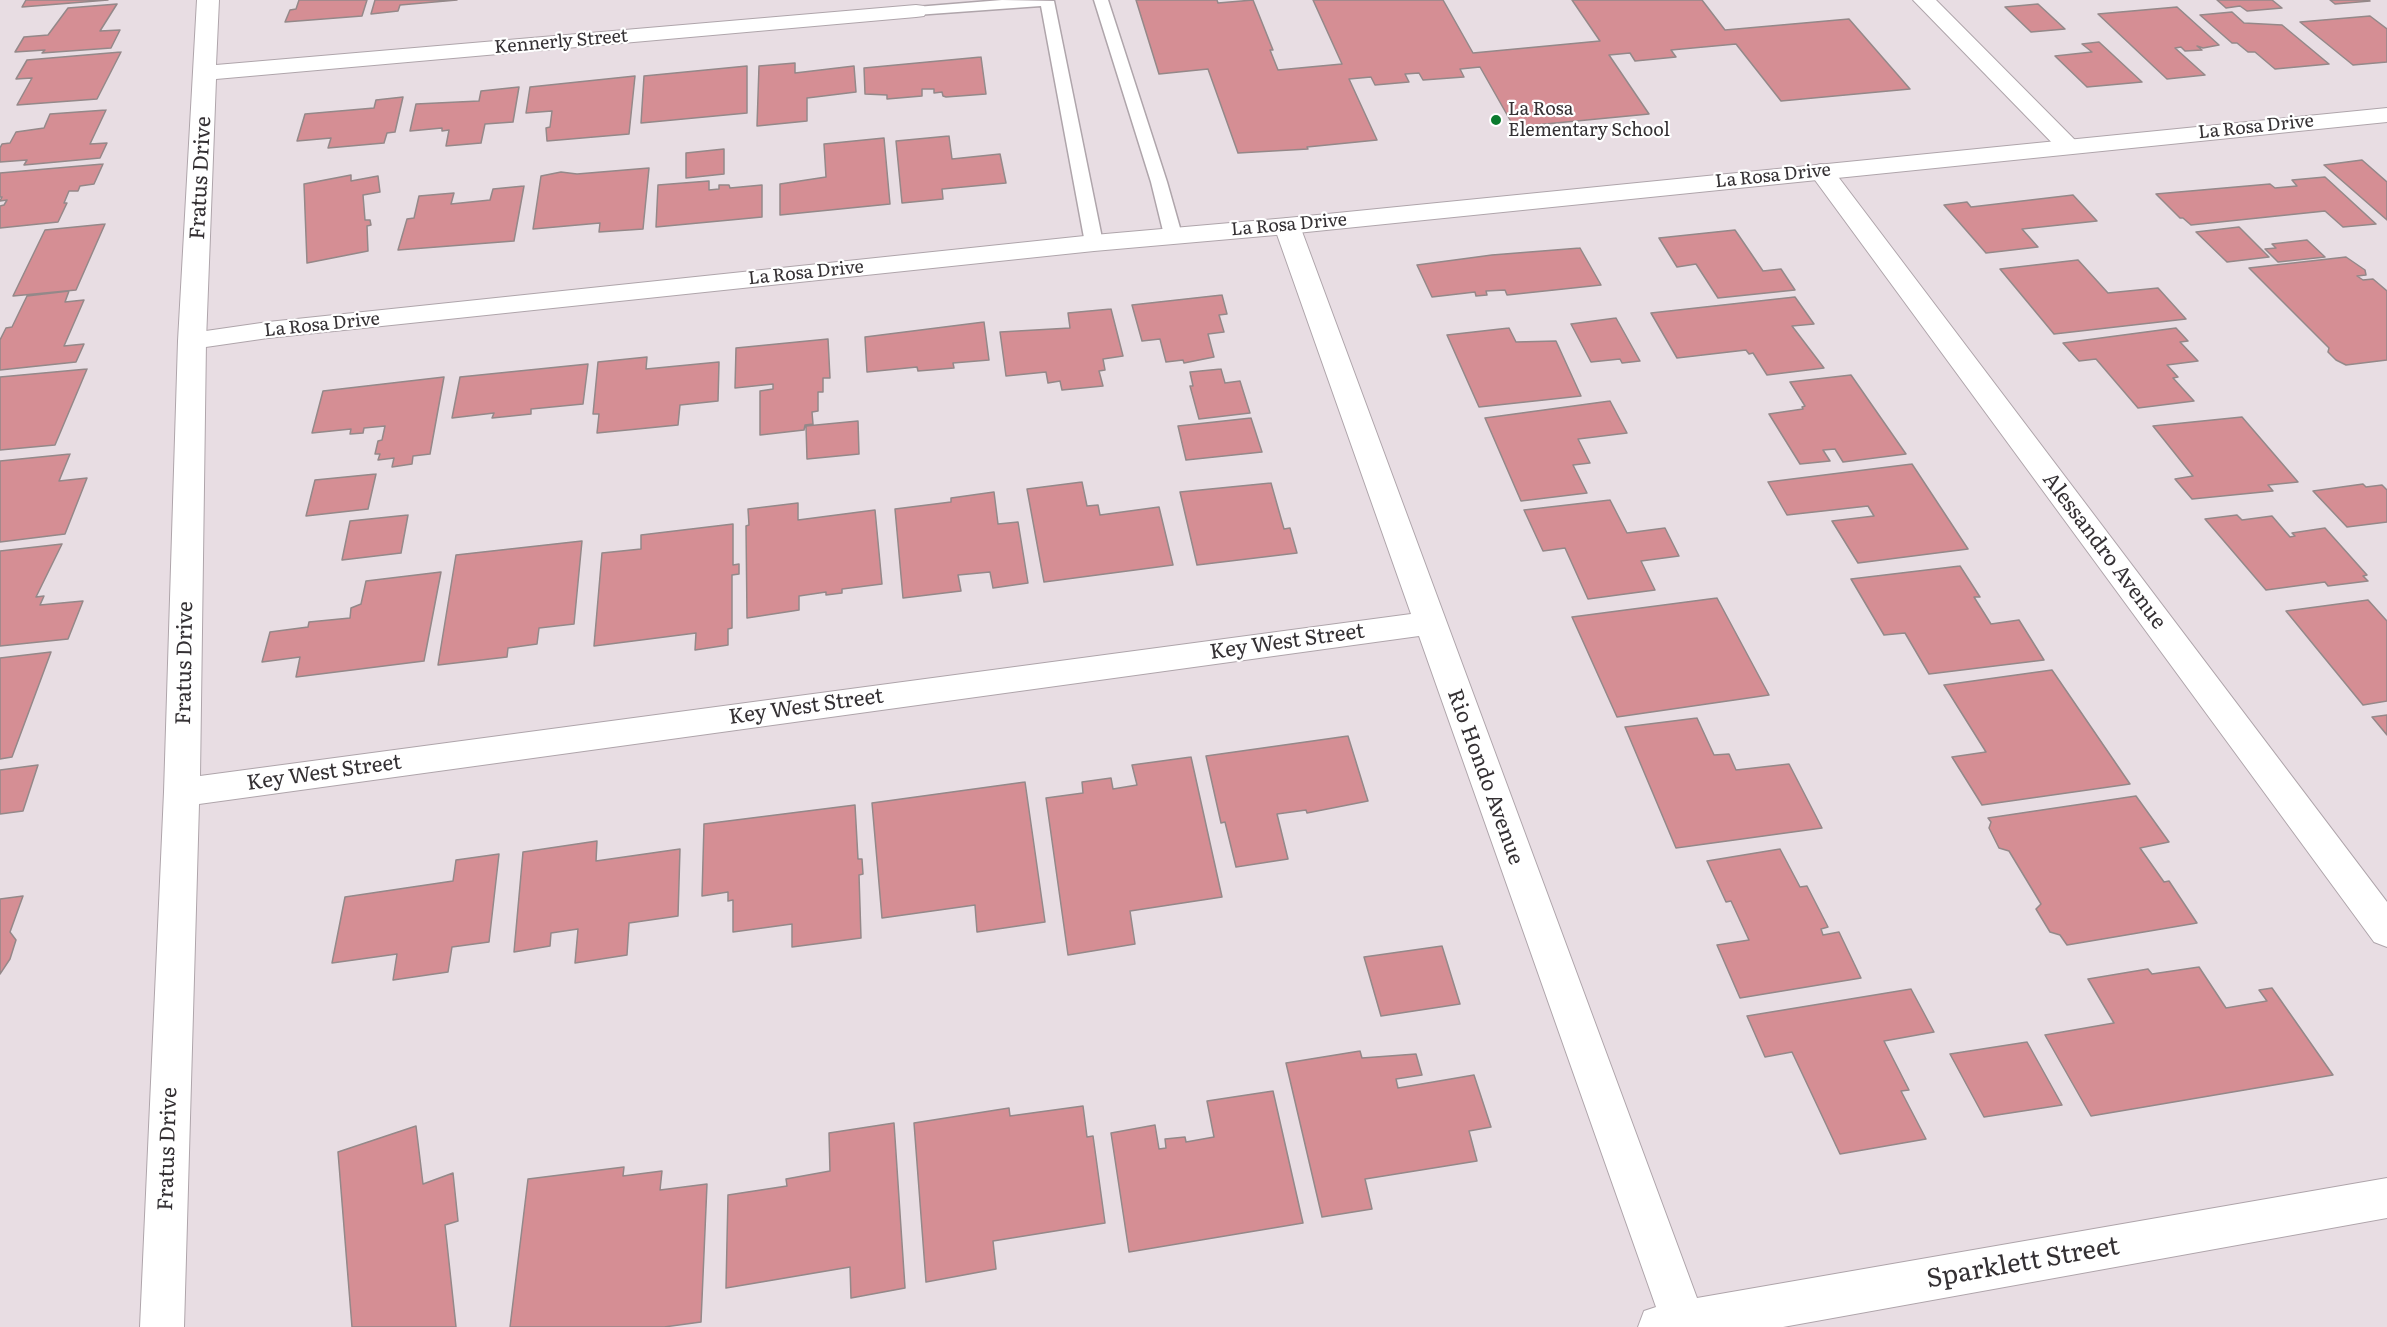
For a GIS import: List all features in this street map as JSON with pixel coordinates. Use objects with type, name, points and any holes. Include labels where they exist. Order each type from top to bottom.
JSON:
[{"type":"street","name":"Fratus Drive","points":[[162,1327],[182,792],[192,341],[208,0]]},
{"type":"street","points":[[1924,0],[2068,146]]},
{"type":"street","name":"Kennerly Street","points":[[206,73],[916,11]]},
{"type":"street","name":"La Rosa Drive","points":[[192,341],[268,330],[1094,243],[1287,226],[2387,115]]},
{"type":"street","name":"Alessandro Avenue","points":[[1821,171],[2387,932]]},
{"type":"street","name":"Rio Hondo Avenue","points":[[1287,226],[1676,1326]]},
{"type":"street","name":"Key West Street","points":[[182,792],[1429,623]]},
{"type":"street","name":"Sparklett Street","points":[[1676,1326],[2387,1198]]},
{"type":"lane","points":[[916,11],[1053,0]]},
{"type":"lane","points":[[1101,0],[1159,182],[1173,235]]},
{"type":"lane","points":[[1047,1],[1094,243]]},
{"type":"building","points":[[26,0],[108,0],[22,7]]},
{"type":"building","points":[[299,0],[367,0],[362,16],[285,22],[290,10],[296,9]]},
{"type":"building","points":[[375,0],[457,0],[400,5],[398,11],[371,14]]},
{"type":"building","points":[[1136,0],[1217,0],[1218,3],[1253,0],[1273,50],[1270,50],[1278,70],[1342,64],[1313,0],[1443,0],[1473,53],[1600,41],[1572,0],[1702,0],[1725,30],[1849,19],[1910,89],[1781,101],[1736,44],[1671,50],[1676,57],[1635,61],[1630,53],[1609,55],[1649,114],[1514,127],[1480,67],[1460,69],[1464,77],[1423,80],[1419,73],[1405,74],[1409,82],[1375,85],[1371,77],[1349,79],[1377,140],[1307,147],[1308,149],[1238,153],[1208,69],[1159,74]]},
{"type":"building","points":[[2217,0],[2272,0],[2282,8],[2247,11],[2240,6],[2226,8]]},
{"type":"building","points":[[2330,0],[2369,0],[2370,1],[2335,4]]},
{"type":"building","points":[[117,4],[100,31],[120,30],[111,48],[42,53],[45,50],[15,52],[24,37],[48,35],[68,8]]},
{"type":"building","points":[[2038,4],[2065,29],[2031,32],[2005,7]]},
{"type":"building","points":[[2177,7],[2219,45],[2203,48],[2197,46],[2202,50],[2185,51],[2181,47],[2175,48],[2205,75],[2167,79],[2098,14]]},
{"type":"building","points":[[2232,12],[2244,23],[2282,25],[2329,64],[2275,69],[2255,52],[2248,52],[2237,43],[2232,43],[2200,15]]},
{"type":"building","points":[[2370,16],[2387,29],[2387,62],[2353,65],[2300,22]]},
{"type":"building","points":[[2099,42],[2142,82],[2087,87],[2055,56],[2092,52],[2082,44]]},
{"type":"building","points":[[121,52],[97,99],[17,105],[32,78],[16,79],[27,60]]},
{"type":"building","points":[[981,57],[986,94],[946,97],[942,92],[934,93],[934,89],[922,89],[922,96],[887,99],[887,95],[865,94],[864,68]]},
{"type":"building","points":[[795,63],[795,73],[854,66],[856,92],[807,98],[807,121],[757,126],[759,66]]},
{"type":"building","points":[[747,66],[747,113],[641,123],[644,76]]},
{"type":"building","points":[[635,76],[629,134],[547,141],[546,128],[550,127],[552,111],[526,113],[530,87]]},
{"type":"building","points":[[519,87],[513,122],[485,124],[481,143],[446,146],[449,130],[442,131],[442,128],[410,131],[416,104],[479,101],[481,91]]},
{"type":"building","points":[[403,97],[395,132],[387,133],[384,143],[328,148],[331,138],[297,141],[305,114],[374,108],[376,100]]},
{"type":"building","points":[[106,110],[90,144],[107,143],[100,158],[24,165],[27,160],[0,162],[2,144],[10,143],[16,132],[44,128],[50,114]]},
{"type":"building","points":[[949,136],[952,159],[1000,154],[1006,183],[942,189],[943,199],[902,203],[896,141]]},
{"type":"building","points":[[884,138],[890,204],[780,215],[780,184],[826,177],[824,144]]},
{"type":"building","points":[[724,149],[724,174],[686,178],[686,153]]},
{"type":"building","points":[[2362,160],[2387,182],[2387,220],[2324,165]]},
{"type":"building","points":[[103,164],[94,184],[80,186],[78,191],[69,191],[64,203],[67,203],[58,222],[0,228],[0,206],[4,205],[7,200],[0,201],[2,197],[0,197],[0,173]]},
{"type":"building","points":[[649,168],[643,229],[599,232],[600,223],[533,229],[541,176],[561,172],[577,174]]},
{"type":"building","points":[[351,175],[351,181],[378,176],[380,192],[363,195],[365,220],[370,220],[371,225],[367,226],[368,251],[307,263],[304,184]]},
{"type":"building","points":[[2325,177],[2376,224],[2343,227],[2325,211],[2191,225],[2180,218],[2156,194],[2270,184],[2275,188],[2297,186],[2292,180]]},
{"type":"building","points":[[709,181],[709,190],[719,189],[719,185],[729,185],[730,188],[762,185],[762,217],[656,227],[658,185]]},
{"type":"building","points":[[524,186],[514,241],[398,250],[407,219],[414,218],[419,196],[454,193],[451,204],[490,200],[493,189]]},
{"type":"building","points":[[2073,195],[2097,221],[2022,229],[2038,247],[1986,253],[1944,205],[1967,202],[1971,207]]},
{"type":"building","points":[[105,224],[76,290],[13,296],[45,230]]},
{"type":"building","points":[[2239,227],[2269,257],[2227,262],[2196,232]]},
{"type":"building","points":[[1735,230],[1763,271],[1781,269],[1795,290],[1718,298],[1696,264],[1677,267],[1659,238]]},
{"type":"building","points":[[2307,240],[2325,257],[2278,262],[2265,249],[2276,248],[2272,244]]},
{"type":"building","points":[[1580,248],[1601,285],[1507,295],[1505,290],[1486,291],[1487,295],[1476,296],[1475,292],[1432,297],[1417,265],[1492,255]]},
{"type":"building","points":[[2346,257],[2365,270],[2366,275],[2357,276],[2363,280],[2373,279],[2387,291],[2387,360],[2346,365],[2336,360],[2328,352],[2329,348],[2249,268]]},
{"type":"building","points":[[2078,260],[2108,293],[2158,288],[2186,319],[2054,334],[2000,269]]},
{"type":"building","points":[[69,291],[65,302],[84,300],[64,346],[84,344],[76,362],[0,370],[0,340],[6,328],[12,327],[27,296]]},
{"type":"building","points":[[1222,295],[1227,314],[1219,315],[1224,332],[1208,334],[1214,357],[1184,363],[1183,360],[1166,362],[1160,339],[1142,341],[1132,305]]},
{"type":"building","points":[[1795,297],[1814,324],[1792,326],[1824,368],[1767,375],[1753,353],[1749,354],[1746,350],[1677,358],[1651,313]]},
{"type":"building","points":[[1111,309],[1123,356],[1103,359],[1105,370],[1099,371],[1103,386],[1062,390],[1060,381],[1048,383],[1046,372],[1006,376],[1000,332],[1070,328],[1068,313]]},
{"type":"building","points":[[1616,318],[1640,361],[1622,363],[1620,359],[1591,362],[1571,324]]},
{"type":"building","points":[[984,322],[989,360],[953,363],[954,368],[918,371],[917,367],[867,372],[865,337]]},
{"type":"building","points":[[1509,328],[1516,342],[1556,341],[1581,396],[1479,407],[1447,335]]},
{"type":"building","points":[[2176,328],[2188,341],[2180,342],[2198,361],[2167,365],[2178,377],[2173,378],[2194,401],[2138,408],[2096,359],[2079,361],[2063,343]]},
{"type":"building","points":[[828,339],[830,378],[823,378],[823,392],[818,392],[818,411],[812,412],[813,424],[805,425],[804,430],[760,435],[760,391],[773,389],[773,384],[735,388],[736,348]]},
{"type":"building","points":[[647,357],[646,369],[719,362],[718,401],[680,405],[678,425],[597,433],[599,414],[593,414],[598,362]]},
{"type":"building","points":[[588,364],[583,404],[531,409],[531,414],[492,418],[494,413],[452,418],[460,377]]},
{"type":"building","points":[[87,369],[55,445],[0,450],[0,377]]},
{"type":"building","points":[[1221,369],[1225,383],[1240,381],[1250,413],[1199,419],[1190,386],[1193,386],[1190,372]]},
{"type":"building","points":[[1851,375],[1906,454],[1843,462],[1835,449],[1823,450],[1830,461],[1800,464],[1769,414],[1803,409],[1802,407],[1805,406],[1790,382]]},
{"type":"building","points":[[444,377],[430,454],[413,456],[412,464],[392,467],[394,458],[378,460],[380,454],[375,454],[378,441],[382,440],[385,426],[364,428],[363,433],[350,434],[351,429],[312,433],[323,391]]},
{"type":"building","points":[[1610,401],[1627,433],[1578,439],[1590,463],[1573,465],[1587,493],[1521,501],[1485,418]]},
{"type":"building","points":[[2242,417],[2298,482],[2268,485],[2273,491],[2192,499],[2175,479],[2193,476],[2153,426]]},
{"type":"building","points":[[1251,418],[1262,452],[1186,460],[1178,426]]},
{"type":"building","points":[[858,421],[859,454],[807,459],[806,426]]},
{"type":"building","points":[[70,454],[59,481],[87,478],[65,534],[0,542],[0,461]]},
{"type":"building","points":[[1912,464],[1968,549],[1858,563],[1832,521],[1874,516],[1868,506],[1787,515],[1768,482]]},
{"type":"building","points":[[376,474],[368,509],[306,516],[315,480]]},
{"type":"building","points":[[1082,482],[1087,506],[1098,505],[1100,515],[1159,507],[1173,565],[1044,582],[1027,489]]},
{"type":"building","points":[[1271,483],[1284,529],[1290,528],[1297,553],[1197,565],[1180,492]]},
{"type":"building","points":[[2363,484],[2366,487],[2382,485],[2387,490],[2387,522],[2347,527],[2313,491]]},
{"type":"building","points":[[994,492],[998,524],[1018,522],[1028,583],[993,588],[990,572],[958,575],[961,591],[903,598],[895,509],[951,502],[951,498]]},
{"type":"building","points":[[1610,500],[1627,533],[1665,528],[1679,556],[1641,561],[1655,590],[1588,599],[1565,548],[1543,551],[1524,510]]},
{"type":"building","points":[[798,503],[798,520],[875,510],[882,584],[842,589],[842,593],[826,595],[826,592],[799,596],[799,610],[747,618],[746,526],[749,525],[748,509]]},
{"type":"building","points":[[408,515],[401,553],[342,560],[350,521]]},
{"type":"building","points":[[2237,515],[2242,520],[2272,516],[2290,537],[2295,536],[2292,533],[2325,528],[2367,575],[2363,576],[2368,581],[2328,586],[2325,582],[2266,590],[2205,519]]},
{"type":"building","points":[[733,524],[733,565],[739,564],[739,574],[732,575],[732,628],[728,629],[728,645],[695,650],[696,633],[594,646],[602,553],[641,549],[641,535]]},
{"type":"building","points":[[582,541],[574,624],[539,628],[537,644],[508,648],[507,657],[438,665],[456,555]]},
{"type":"building","points":[[62,544],[36,597],[44,596],[40,605],[83,601],[68,639],[0,646],[0,551]]},
{"type":"building","points":[[1960,566],[1980,597],[1974,597],[1991,624],[2019,620],[2044,660],[1929,674],[1905,633],[1884,635],[1851,579]]},
{"type":"building","points":[[441,572],[424,661],[296,677],[300,657],[262,662],[270,632],[308,627],[309,622],[350,618],[351,608],[361,604],[366,581]]},
{"type":"building","points":[[1717,598],[1769,695],[1617,717],[1572,617]]},
{"type":"building","points":[[2368,600],[2387,621],[2387,701],[2363,705],[2286,611]]},
{"type":"building","points":[[51,652],[12,757],[0,759],[0,658]]},
{"type":"building","points":[[2052,670],[2130,784],[1982,805],[1952,757],[1986,752],[1944,685]]},
{"type":"building","points":[[2387,715],[2387,735],[2372,717]]},
{"type":"building","points":[[1697,718],[1714,755],[1729,754],[1736,770],[1789,764],[1822,828],[1676,848],[1625,727]]},
{"type":"building","points":[[1348,736],[1368,801],[1307,813],[1306,810],[1277,814],[1288,859],[1236,867],[1225,822],[1221,823],[1206,756]]},
{"type":"building","points":[[1191,757],[1222,897],[1130,911],[1135,944],[1068,955],[1046,798],[1083,793],[1082,782],[1111,778],[1113,789],[1137,785],[1132,765]]},
{"type":"building","points":[[38,765],[23,811],[0,814],[0,770]]},
{"type":"building","points":[[1025,782],[1045,922],[977,932],[975,905],[882,918],[872,803]]},
{"type":"building","points":[[2136,796],[2169,842],[2140,848],[2164,882],[2169,881],[2197,923],[2067,945],[2060,935],[2050,932],[2036,909],[2041,904],[2009,851],[1999,848],[1989,828],[1991,822],[1988,818]]},
{"type":"building","points":[[855,805],[858,859],[862,859],[863,874],[859,875],[861,938],[792,947],[792,924],[733,932],[733,900],[728,901],[728,892],[702,896],[704,824]]},
{"type":"building","points":[[597,841],[596,861],[680,849],[678,916],[629,923],[627,955],[575,963],[578,929],[551,933],[550,946],[514,952],[523,852]]},
{"type":"building","points":[[1780,849],[1800,887],[1807,886],[1828,927],[1821,929],[1823,935],[1839,932],[1861,978],[1740,998],[1717,945],[1749,940],[1731,901],[1726,902],[1707,861]]},
{"type":"building","points":[[499,854],[489,942],[452,947],[448,972],[393,980],[397,954],[332,963],[345,897],[453,881],[456,860]]},
{"type":"building","points":[[23,896],[10,932],[16,940],[10,959],[0,974],[0,899]]},
{"type":"building","points":[[1442,946],[1460,1004],[1381,1016],[1364,957]]},
{"type":"building","points":[[2199,967],[2226,1008],[2267,1001],[2259,990],[2272,988],[2333,1075],[2091,1116],[2045,1035],[2114,1023],[2088,979],[2148,969],[2152,974]]},
{"type":"building","points":[[1911,989],[1934,1032],[1884,1041],[1909,1090],[1901,1091],[1926,1139],[1840,1154],[1792,1052],[1765,1057],[1747,1016]]},
{"type":"building","points":[[2027,1042],[2062,1105],[1984,1117],[1950,1054]]},
{"type":"building","points":[[1360,1051],[1362,1058],[1416,1054],[1422,1075],[1396,1079],[1398,1088],[1474,1075],[1491,1127],[1469,1131],[1477,1161],[1365,1179],[1372,1209],[1322,1217],[1286,1063]]},
{"type":"building","points":[[1273,1091],[1303,1223],[1129,1252],[1111,1133],[1155,1125],[1159,1149],[1166,1148],[1165,1139],[1185,1137],[1186,1142],[1214,1137],[1207,1101]]},
{"type":"building","points":[[1083,1106],[1087,1137],[1093,1136],[1105,1223],[993,1241],[996,1269],[926,1282],[914,1123],[1009,1108],[1010,1116]]},
{"type":"building","points":[[894,1123],[905,1288],[851,1298],[850,1267],[726,1288],[728,1195],[787,1186],[786,1179],[830,1171],[829,1133]]},
{"type":"building","points":[[416,1126],[423,1184],[453,1173],[458,1221],[445,1225],[456,1327],[352,1327],[338,1152]]},
{"type":"building","points":[[624,1167],[623,1176],[662,1171],[660,1190],[707,1184],[701,1322],[664,1327],[510,1327],[528,1179]]},
{"type":"place","name":"La Rosa Elementary School","points":[[1496,120]]}]
